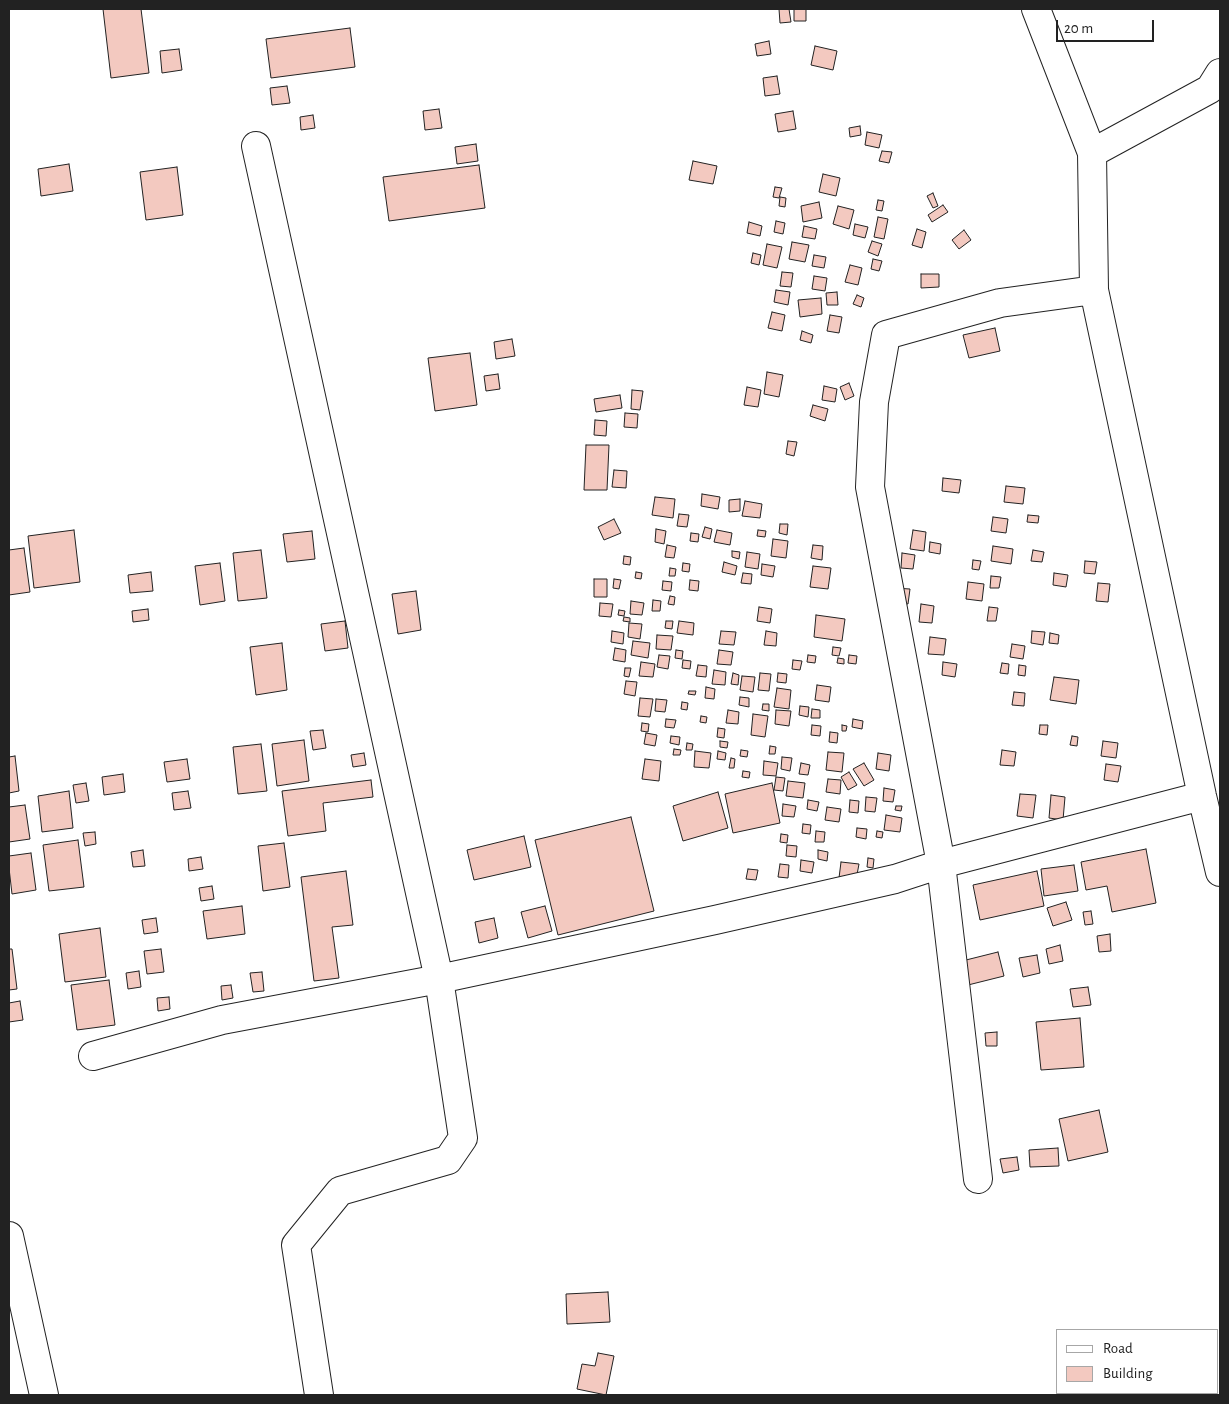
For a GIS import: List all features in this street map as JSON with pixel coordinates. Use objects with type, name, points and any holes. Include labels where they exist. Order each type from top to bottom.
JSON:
[{"type":"street","points":[[1036,9],[1092,153],[1094,290],[1202,796],[1220,872]]},
{"type":"street","points":[[1092,153],[1210,89],[1220,73]]},
{"type":"street","points":[[256,146],[439,979],[463,1138],[448,1160],[340,1191],[296,1246],[319,1395]]},
{"type":"street","points":[[978,1180],[941,864],[870,487],[874,402],[886,335],[1000,302],[1094,290]]},
{"type":"street","points":[[93,1056],[222,1020],[439,979],[885,882],[941,864],[1202,796]]},
{"type":"street","points":[[9,1236],[44,1395]]},
{"type":"building","points":[[103,9],[141,9],[149,73],[111,78]]},
{"type":"building","points":[[779,9],[789,9],[791,22],[780,23]]},
{"type":"building","points":[[794,9],[806,9],[806,21],[794,21]]},
{"type":"building","points":[[350,28],[355,67],[271,78],[266,39]]},
{"type":"building","points":[[769,41],[771,54],[757,56],[755,44]]},
{"type":"building","points":[[815,46],[837,51],[833,70],[811,65]]},
{"type":"building","points":[[179,49],[182,70],[162,73],[160,51]]},
{"type":"building","points":[[777,76],[780,94],[765,96],[763,78]]},
{"type":"building","points":[[287,86],[290,103],[272,105],[270,88]]},
{"type":"building","points":[[439,109],[442,128],[425,130],[423,111]]},
{"type":"building","points":[[793,111],[796,129],[778,132],[775,114]]},
{"type":"building","points":[[313,115],[315,128],[301,130],[300,117]]},
{"type":"building","points":[[860,126],[861,135],[850,137],[849,128]]},
{"type":"building","points":[[867,132],[882,135],[879,148],[865,145]]},
{"type":"building","points":[[476,144],[478,161],[457,164],[455,147]]},
{"type":"building","points":[[882,151],[892,152],[889,163],[879,161]]},
{"type":"building","points":[[693,161],[717,166],[713,184],[689,180]]},
{"type":"building","points":[[69,164],[73,191],[41,196],[38,169]]},
{"type":"building","points":[[479,165],[485,208],[389,221],[383,177]]},
{"type":"building","points":[[177,167],[183,215],[146,220],[140,172]]},
{"type":"building","points":[[823,174],[840,178],[836,196],[819,192]]},
{"type":"building","points":[[775,187],[782,188],[779,198],[773,197]]},
{"type":"building","points":[[933,193],[938,206],[933,208],[927,196]]},
{"type":"building","points":[[780,197],[786,198],[785,207],[779,206]]},
{"type":"building","points":[[878,200],[884,201],[882,211],[876,210]]},
{"type":"building","points":[[819,202],[822,218],[803,222],[801,206]]},
{"type":"building","points":[[943,205],[948,212],[932,222],[928,215]]},
{"type":"building","points":[[838,206],[854,210],[849,229],[833,224]]},
{"type":"building","points":[[878,217],[888,219],[884,239],[874,237]]},
{"type":"building","points":[[776,221],[785,223],[783,234],[774,232]]},
{"type":"building","points":[[749,222],[762,226],[760,236],[747,233]]},
{"type":"building","points":[[855,224],[868,227],[865,238],[853,235]]},
{"type":"building","points":[[804,226],[817,229],[815,239],[802,237]]},
{"type":"building","points":[[917,229],[926,232],[922,248],[912,245]]},
{"type":"building","points":[[964,230],[971,240],[959,249],[952,240]]},
{"type":"building","points":[[872,241],[882,244],[878,256],[868,252]]},
{"type":"building","points":[[792,242],[809,245],[805,262],[789,259]]},
{"type":"building","points":[[767,244],[782,247],[777,268],[763,265]]},
{"type":"building","points":[[753,253],[761,255],[759,265],[751,263]]},
{"type":"building","points":[[814,255],[826,257],[824,268],[812,266]]},
{"type":"building","points":[[873,259],[882,261],[879,271],[871,269]]},
{"type":"building","points":[[850,265],[862,268],[858,285],[845,282]]},
{"type":"building","points":[[782,272],[793,273],[791,287],[780,286]]},
{"type":"building","points":[[921,274],[939,274],[939,287],[921,288]]},
{"type":"building","points":[[814,276],[827,278],[825,291],[812,289]]},
{"type":"building","points":[[776,290],[790,292],[788,305],[774,302]]},
{"type":"building","points":[[837,292],[838,305],[827,305],[826,293]]},
{"type":"building","points":[[857,295],[864,298],[861,307],[853,304]]},
{"type":"building","points":[[821,298],[822,314],[800,317],[798,300]]},
{"type":"building","points":[[772,312],[785,315],[782,331],[768,328]]},
{"type":"building","points":[[830,315],[842,317],[839,333],[827,331]]},
{"type":"building","points":[[995,328],[1000,351],[969,358],[963,335]]},
{"type":"building","points":[[802,331],[813,335],[811,343],[800,340]]},
{"type":"building","points":[[512,339],[515,356],[496,359],[494,342]]},
{"type":"building","points":[[470,353],[477,405],[435,411],[428,358]]},
{"type":"building","points":[[767,372],[783,375],[779,397],[764,394]]},
{"type":"building","points":[[498,374],[500,389],[486,391],[484,376]]},
{"type":"building","points":[[849,383],[854,396],[845,400],[840,387]]},
{"type":"building","points":[[824,386],[837,389],[835,402],[822,400]]},
{"type":"building","points":[[747,387],[761,390],[758,407],[744,405]]},
{"type":"building","points":[[632,390],[643,391],[640,410],[631,409]]},
{"type":"building","points":[[620,395],[622,408],[596,412],[594,399]]},
{"type":"building","points":[[813,405],[828,409],[825,421],[810,416]]},
{"type":"building","points":[[625,413],[638,414],[637,428],[624,427]]},
{"type":"building","points":[[595,420],[607,421],[606,436],[594,435]]},
{"type":"building","points":[[788,441],[797,442],[794,456],[786,454]]},
{"type":"building","points":[[586,445],[609,445],[607,490],[584,490]]},
{"type":"building","points":[[614,470],[627,471],[626,488],[612,487]]},
{"type":"building","points":[[943,478],[961,480],[959,493],[942,491]]},
{"type":"building","points":[[1006,486],[1025,488],[1023,504],[1004,502]]},
{"type":"building","points":[[702,494],[720,497],[718,509],[701,506]]},
{"type":"building","points":[[655,497],[675,499],[673,518],[652,515]]},
{"type":"building","points":[[740,499],[740,511],[729,512],[729,500]]},
{"type":"building","points":[[745,501],[762,504],[760,518],[742,516]]},
{"type":"building","points":[[679,514],[689,515],[687,527],[677,526]]},
{"type":"building","points":[[1028,515],[1039,516],[1038,523],[1027,522]]},
{"type":"building","points":[[993,517],[1008,519],[1006,533],[991,531]]},
{"type":"building","points":[[614,519],[621,533],[604,540],[598,527]]},
{"type":"building","points":[[780,524],[788,524],[787,535],[779,533]]},
{"type":"building","points":[[705,527],[712,529],[710,539],[702,537]]},
{"type":"building","points":[[656,529],[666,531],[664,544],[655,542]]},
{"type":"building","points":[[74,530],[80,582],[34,588],[28,536]]},
{"type":"building","points":[[717,530],[732,533],[730,545],[714,542]]},
{"type":"building","points":[[758,530],[766,531],[765,537],[757,536]]},
{"type":"building","points":[[913,530],[926,532],[924,551],[910,549]]},
{"type":"building","points":[[312,531],[315,559],[287,562],[283,534]]},
{"type":"building","points":[[691,533],[699,534],[698,542],[690,541]]},
{"type":"building","points":[[773,539],[788,541],[786,558],[771,556]]},
{"type":"building","points":[[930,542],[941,544],[940,554],[929,552]]},
{"type":"building","points":[[667,545],[676,547],[674,558],[665,557]]},
{"type":"building","points":[[813,545],[823,546],[822,560],[811,558]]},
{"type":"building","points":[[993,546],[1013,549],[1011,564],[991,561]]},
{"type":"building","points":[[24,548],[30,592],[9,595],[9,550]]},
{"type":"building","points":[[261,550],[267,598],[238,601],[233,553]]},
{"type":"building","points":[[1033,550],[1044,552],[1042,562],[1031,561]]},
{"type":"building","points":[[732,551],[740,552],[739,559],[732,557]]},
{"type":"building","points":[[747,552],[760,554],[758,569],[745,567]]},
{"type":"building","points":[[902,553],[915,555],[913,569],[901,568]]},
{"type":"building","points":[[624,556],[631,557],[630,565],[623,564]]},
{"type":"building","points":[[973,560],[981,561],[979,570],[972,569]]},
{"type":"building","points":[[1085,561],[1097,562],[1095,574],[1084,573]]},
{"type":"building","points":[[724,562],[737,566],[735,575],[722,572]]},
{"type":"building","points":[[220,563],[225,601],[200,605],[195,566]]},
{"type":"building","points":[[683,563],[690,564],[689,572],[682,571]]},
{"type":"building","points":[[762,564],[775,566],[773,577],[761,575]]},
{"type":"building","points":[[813,566],[831,568],[828,589],[810,587]]},
{"type":"building","points":[[670,568],[676,569],[675,576],[669,576]]},
{"type":"building","points":[[151,572],[153,591],[130,593],[128,575]]},
{"type":"building","points":[[636,572],[642,573],[641,579],[635,578]]},
{"type":"building","points":[[743,573],[752,574],[751,584],[741,583]]},
{"type":"building","points":[[1054,573],[1068,575],[1066,587],[1053,585]]},
{"type":"building","points":[[991,576],[1001,577],[999,588],[990,588]]},
{"type":"building","points":[[594,579],[607,579],[607,597],[594,597]]},
{"type":"building","points":[[614,579],[621,580],[619,589],[613,588]]},
{"type":"building","points":[[690,580],[699,581],[698,591],[689,590]]},
{"type":"building","points":[[663,581],[672,582],[671,591],[662,590]]},
{"type":"building","points":[[968,582],[984,584],[982,601],[966,599]]},
{"type":"building","points":[[1098,583],[1110,584],[1108,602],[1096,601]]},
{"type":"building","points":[[894,588],[910,589],[908,604],[893,602]]},
{"type":"building","points":[[416,591],[421,630],[398,634],[392,594]]},
{"type":"building","points":[[670,596],[675,597],[674,605],[668,604]]},
{"type":"building","points":[[653,600],[661,601],[660,611],[652,611]]},
{"type":"building","points":[[631,601],[644,603],[642,615],[630,614]]},
{"type":"building","points":[[600,603],[613,604],[611,617],[599,616]]},
{"type":"building","points":[[921,604],[934,606],[932,623],[919,622]]},
{"type":"building","points":[[759,607],[772,609],[770,623],[757,621]]},
{"type":"building","points":[[989,607],[998,608],[996,621],[987,621]]},
{"type":"building","points":[[148,609],[149,620],[133,622],[132,611]]},
{"type":"building","points":[[619,610],[625,611],[624,616],[618,615]]},
{"type":"building","points":[[816,615],[845,619],[842,641],[814,637]]},
{"type":"building","points":[[624,617],[630,618],[630,622],[623,621]]},
{"type":"building","points":[[345,621],[348,648],[325,651],[321,624]]},
{"type":"building","points":[[666,621],[673,621],[672,629],[665,628]]},
{"type":"building","points":[[679,621],[694,623],[693,635],[677,633]]},
{"type":"building","points":[[629,623],[642,624],[640,639],[628,637]]},
{"type":"building","points":[[612,631],[624,633],[623,644],[611,642]]},
{"type":"building","points":[[721,631],[736,632],[734,645],[719,644]]},
{"type":"building","points":[[766,631],[777,633],[776,646],[764,645]]},
{"type":"building","points":[[1032,631],[1045,632],[1043,645],[1031,643]]},
{"type":"building","points":[[1050,633],[1059,635],[1058,644],[1049,643]]},
{"type":"building","points":[[657,635],[673,636],[671,650],[656,649]]},
{"type":"building","points":[[930,637],[946,639],[944,655],[928,654]]},
{"type":"building","points":[[633,641],[650,643],[648,658],[631,655]]},
{"type":"building","points":[[282,643],[287,690],[256,695],[250,647]]},
{"type":"building","points":[[1012,644],[1025,646],[1023,659],[1010,657]]},
{"type":"building","points":[[833,647],[841,648],[839,656],[832,655]]},
{"type":"building","points":[[615,648],[626,650],[625,662],[613,660]]},
{"type":"building","points":[[676,650],[683,651],[682,659],[675,658]]},
{"type":"building","points":[[719,650],[733,652],[731,665],[717,664]]},
{"type":"building","points":[[659,655],[670,656],[668,669],[657,667]]},
{"type":"building","points":[[808,655],[816,656],[815,663],[807,662]]},
{"type":"building","points":[[849,655],[857,656],[856,664],[848,663]]},
{"type":"building","points":[[838,658],[844,659],[844,664],[837,663]]},
{"type":"building","points":[[683,660],[691,661],[690,669],[682,668]]},
{"type":"building","points":[[793,660],[802,661],[800,670],[792,669]]},
{"type":"building","points":[[641,662],[655,664],[653,677],[639,676]]},
{"type":"building","points":[[943,662],[957,664],[955,677],[942,675]]},
{"type":"building","points":[[1002,663],[1009,664],[1008,674],[1000,673]]},
{"type":"building","points":[[698,665],[707,666],[706,677],[696,676]]},
{"type":"building","points":[[1019,665],[1026,666],[1025,676],[1018,675]]},
{"type":"building","points":[[625,668],[631,668],[629,677],[624,676]]},
{"type":"building","points":[[714,670],[726,672],[725,685],[712,684]]},
{"type":"building","points":[[733,673],[739,675],[738,685],[731,684]]},
{"type":"building","points":[[760,673],[771,674],[769,691],[758,690]]},
{"type":"building","points":[[778,673],[787,674],[786,683],[777,682]]},
{"type":"building","points":[[742,676],[755,677],[753,692],[740,690]]},
{"type":"building","points":[[1054,677],[1079,680],[1076,704],[1050,700]]},
{"type":"building","points":[[626,681],[637,682],[635,696],[624,694]]},
{"type":"building","points":[[817,685],[831,687],[829,702],[815,700]]},
{"type":"building","points":[[706,687],[715,689],[714,699],[705,698]]},
{"type":"building","points":[[777,688],[791,690],[789,709],[774,707]]},
{"type":"building","points":[[689,691],[696,691],[695,695],[688,694]]},
{"type":"building","points":[[1014,692],[1025,693],[1024,706],[1012,705]]},
{"type":"building","points":[[740,697],[749,698],[749,707],[739,705]]},
{"type":"building","points":[[640,698],[653,699],[650,717],[638,716]]},
{"type":"building","points":[[656,699],[667,700],[665,712],[655,711]]},
{"type":"building","points":[[682,702],[688,703],[687,710],[681,709]]},
{"type":"building","points":[[763,704],[769,704],[769,711],[762,710]]},
{"type":"building","points":[[800,706],[809,707],[808,717],[799,715]]},
{"type":"building","points":[[812,709],[820,710],[820,718],[811,718]]},
{"type":"building","points":[[728,710],[739,712],[738,724],[726,723]]},
{"type":"building","points":[[776,710],[791,711],[789,726],[775,724]]},
{"type":"building","points":[[753,714],[768,716],[765,737],[751,735]]},
{"type":"building","points":[[701,716],[707,717],[706,723],[700,722]]},
{"type":"building","points":[[666,719],[676,720],[674,728],[665,727]]},
{"type":"building","points":[[853,719],[863,721],[862,729],[852,727]]},
{"type":"building","points":[[642,723],[649,724],[648,732],[641,731]]},
{"type":"building","points":[[812,725],[821,726],[820,736],[811,735]]},
{"type":"building","points":[[842,725],[847,726],[846,731],[842,731]]},
{"type":"building","points":[[1040,725],[1048,725],[1047,735],[1039,734]]},
{"type":"building","points":[[718,728],[725,729],[724,738],[717,737]]},
{"type":"building","points":[[323,730],[326,748],[313,750],[310,731]]},
{"type":"building","points":[[830,732],[838,733],[837,743],[829,742]]},
{"type":"building","points":[[646,733],[657,735],[655,746],[644,744]]},
{"type":"building","points":[[671,736],[680,737],[679,745],[670,743]]},
{"type":"building","points":[[1072,736],[1078,737],[1077,746],[1070,745]]},
{"type":"building","points":[[304,740],[309,781],[277,786],[272,744]]},
{"type":"building","points":[[720,741],[728,742],[727,748],[720,747]]},
{"type":"building","points":[[1103,741],[1118,743],[1116,758],[1101,756]]},
{"type":"building","points":[[687,743],[693,744],[692,750],[686,750]]},
{"type":"building","points":[[261,744],[267,791],[238,794],[233,747]]},
{"type":"building","points":[[770,746],[776,747],[775,754],[769,754]]},
{"type":"building","points":[[674,749],[681,750],[680,755],[673,755]]},
{"type":"building","points":[[741,750],[748,751],[747,757],[740,756]]},
{"type":"building","points":[[1002,750],[1016,752],[1014,766],[1000,765]]},
{"type":"building","points":[[695,751],[711,753],[709,768],[694,767]]},
{"type":"building","points":[[718,751],[726,753],[725,760],[717,759]]},
{"type":"building","points":[[828,752],[844,753],[842,772],[826,770]]},
{"type":"building","points":[[364,753],[366,765],[353,767],[351,755]]},
{"type":"building","points":[[878,753],[891,755],[889,771],[876,769]]},
{"type":"building","points":[[15,756],[19,791],[9,793],[9,757]]},
{"type":"building","points":[[782,757],[792,758],[790,771],[781,769]]},
{"type":"building","points":[[731,758],[735,759],[734,768],[729,768]]},
{"type":"building","points":[[187,759],[190,779],[167,782],[164,762]]},
{"type":"building","points":[[645,759],[661,761],[659,781],[642,779]]},
{"type":"building","points":[[764,761],[778,763],[776,776],[763,775]]},
{"type":"building","points":[[801,763],[810,765],[808,775],[799,774]]},
{"type":"building","points":[[864,763],[874,780],[864,786],[853,769]]},
{"type":"building","points":[[1106,764],[1121,766],[1118,782],[1104,780]]},
{"type":"building","points":[[743,771],[750,772],[749,778],[742,777]]},
{"type":"building","points":[[849,772],[857,785],[848,790],[841,777]]},
{"type":"building","points":[[123,774],[125,792],[104,795],[102,777]]},
{"type":"building","points":[[776,777],[785,778],[783,791],[774,790]]},
{"type":"building","points":[[828,779],[841,780],[840,794],[826,792]]},
{"type":"building","points":[[371,780],[373,797],[323,803],[326,831],[288,836],[282,791]]},
{"type":"building","points":[[788,781],[805,783],[803,798],[786,796]]},
{"type":"building","points":[[86,783],[89,801],[76,803],[73,785]]},
{"type":"building","points":[[772,783],[780,823],[733,833],[725,794]]},
{"type":"building","points":[[884,788],[895,790],[893,802],[883,801]]},
{"type":"building","points":[[69,791],[73,828],[42,832],[38,796]]},
{"type":"building","points":[[188,791],[191,808],[174,810],[172,793]]},
{"type":"building","points":[[718,792],[728,828],[683,841],[673,806]]},
{"type":"building","points":[[1020,794],[1036,795],[1033,818],[1017,816]]},
{"type":"building","points":[[1051,795],[1065,797],[1063,820],[1049,818]]},
{"type":"building","points":[[866,797],[877,798],[875,812],[865,811]]},
{"type":"building","points":[[808,800],[819,802],[817,811],[807,809]]},
{"type":"building","points":[[850,800],[859,801],[858,813],[849,812]]},
{"type":"building","points":[[783,804],[796,806],[794,817],[782,816]]},
{"type":"building","points":[[25,805],[30,839],[9,842],[9,807]]},
{"type":"building","points":[[896,806],[902,806],[901,811],[895,810]]},
{"type":"building","points":[[827,807],[841,809],[839,822],[825,820]]},
{"type":"building","points":[[886,815],[902,818],[900,832],[884,830]]},
{"type":"building","points":[[631,817],[654,911],[558,935],[535,840]]},
{"type":"building","points":[[803,824],[811,825],[810,834],[802,833]]},
{"type":"building","points":[[857,828],[867,829],[866,839],[856,837]]},
{"type":"building","points":[[816,831],[825,832],[824,842],[815,842]]},
{"type":"building","points":[[877,831],[883,832],[882,838],[876,837]]},
{"type":"building","points":[[95,832],[96,844],[85,846],[83,833]]},
{"type":"building","points":[[781,834],[788,835],[787,843],[780,842]]},
{"type":"building","points":[[524,836],[531,867],[474,880],[467,850]]},
{"type":"building","points":[[78,840],[84,887],[49,891],[43,845]]},
{"type":"building","points":[[284,843],[290,887],[263,891],[258,846]]},
{"type":"building","points":[[787,845],[797,846],[796,857],[786,856]]},
{"type":"building","points":[[1146,849],[1156,903],[1112,912],[1107,886],[1086,890],[1081,862]]},
{"type":"building","points":[[143,850],[145,866],[133,867],[131,852]]},
{"type":"building","points":[[818,850],[828,852],[827,861],[818,859]]},
{"type":"building","points":[[31,853],[36,890],[12,894],[9,856]]},
{"type":"building","points":[[201,857],[203,869],[189,871],[188,859]]},
{"type":"building","points":[[868,858],[874,859],[873,868],[867,867]]},
{"type":"building","points":[[801,860],[814,862],[812,873],[800,871]]},
{"type":"building","points":[[841,862],[859,864],[856,880],[839,878]]},
{"type":"building","points":[[780,864],[789,865],[788,878],[778,877]]},
{"type":"building","points":[[1074,865],[1078,891],[1044,896],[1041,869]]},
{"type":"building","points":[[748,869],[758,870],[756,880],[746,879]]},
{"type":"building","points":[[346,871],[353,925],[332,927],[339,978],[314,981],[301,877]]},
{"type":"building","points":[[1037,871],[1044,906],[980,920],[973,885]]},
{"type":"building","points":[[212,886],[214,899],[201,901],[199,888]]},
{"type":"building","points":[[1066,902],[1072,920],[1053,926],[1047,908]]},
{"type":"building","points":[[242,906],[245,934],[207,939],[203,911]]},
{"type":"building","points":[[545,906],[552,931],[528,938],[521,912]]},
{"type":"building","points":[[1091,911],[1093,924],[1085,925],[1083,912]]},
{"type":"building","points":[[156,918],[158,932],[144,934],[142,920]]},
{"type":"building","points":[[494,918],[498,938],[479,943],[475,922]]},
{"type":"building","points":[[100,928],[106,977],[65,982],[59,934]]},
{"type":"building","points":[[1110,934],[1111,951],[1099,952],[1097,936]]},
{"type":"building","points":[[1060,945],[1063,961],[1049,964],[1046,949]]},
{"type":"building","points":[[9,949],[12,949],[17,989],[9,990]]},
{"type":"building","points":[[161,949],[164,972],[147,974],[144,951]]},
{"type":"building","points":[[998,952],[1004,976],[964,986],[958,962]]},
{"type":"building","points":[[1037,955],[1040,973],[1023,977],[1019,958]]},
{"type":"building","points":[[139,971],[141,987],[128,989],[126,973]]},
{"type":"building","points":[[262,972],[264,991],[253,992],[250,973]]},
{"type":"building","points":[[109,980],[115,1025],[77,1030],[71,985]]},
{"type":"building","points":[[231,985],[233,998],[222,1000],[221,986]]},
{"type":"building","points":[[1088,987],[1091,1005],[1073,1007],[1070,989]]},
{"type":"building","points":[[169,997],[170,1009],[158,1011],[157,998]]},
{"type":"building","points":[[20,1001],[23,1020],[9,1022],[9,1003]]},
{"type":"building","points":[[1080,1018],[1084,1067],[1041,1070],[1036,1022]]},
{"type":"building","points":[[997,1032],[997,1046],[986,1046],[985,1033]]},
{"type":"building","points":[[1099,1110],[1108,1152],[1068,1161],[1059,1119]]},
{"type":"building","points":[[1058,1148],[1059,1166],[1030,1167],[1029,1150]]},
{"type":"building","points":[[1017,1157],[1019,1170],[1003,1173],[1000,1159]]},
{"type":"building","points":[[608,1292],[610,1322],[567,1324],[566,1294]]},
{"type":"building","points":[[598,1353],[614,1356],[606,1395],[577,1389],[582,1364],[595,1366]]}]
